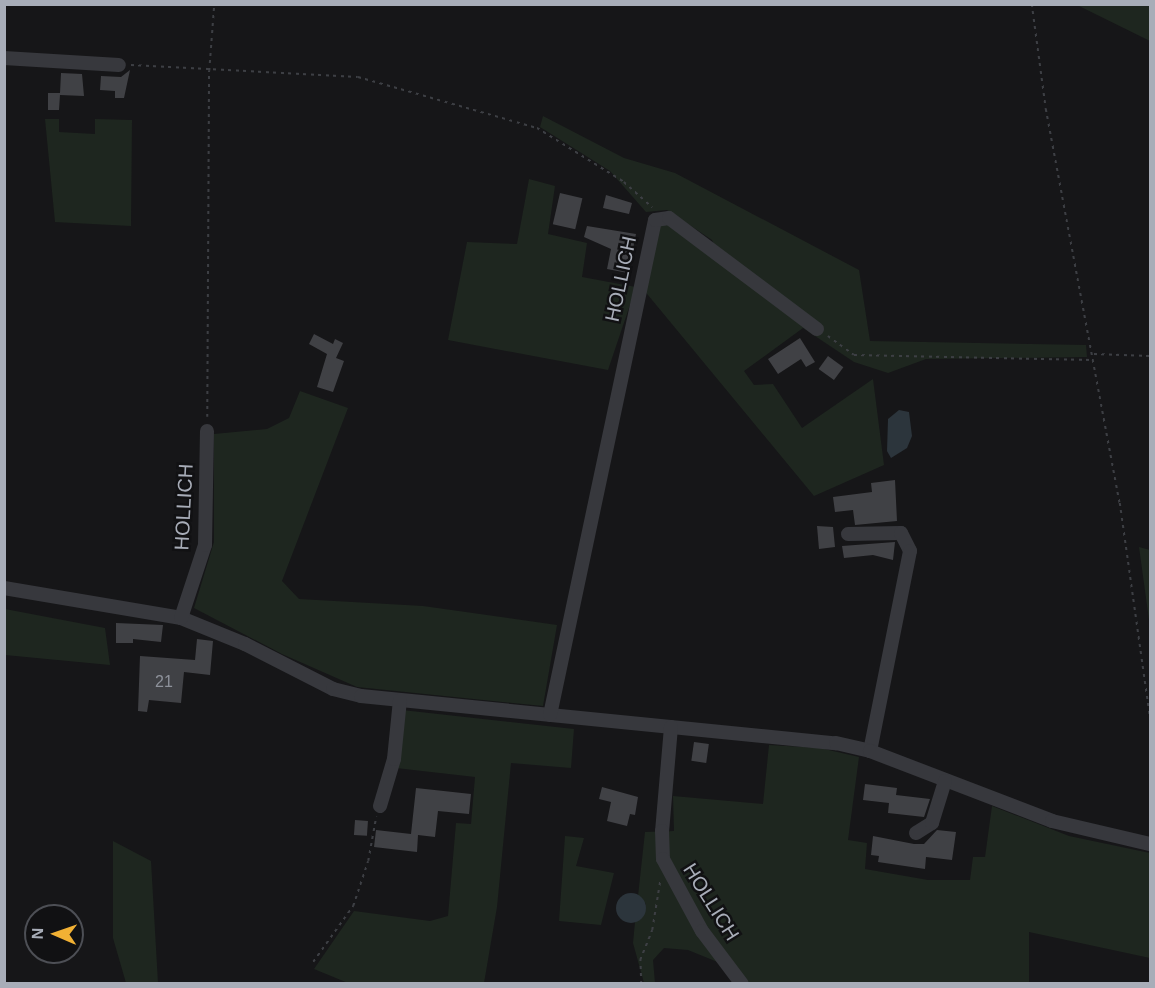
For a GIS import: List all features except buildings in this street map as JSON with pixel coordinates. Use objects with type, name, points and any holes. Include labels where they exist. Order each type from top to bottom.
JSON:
[{"type":"street","points":[[4,58],[119,64]]},
{"type":"street","name":"HOLLICH","points":[[550,715],[652,225],[659,217],[669,218],[817,329]]},
{"type":"street","name":"HOLLICH","points":[[181,618],[204,545],[207,431]]},
{"type":"street","points":[[848,534],[901,533],[910,551],[870,751]]},
{"type":"street","points":[[4,588],[181,618],[245,644],[333,689],[400,700],[836,743],[870,751],[1052,821],[1150,844]]},
{"type":"street","points":[[380,806],[394,759],[400,700]]},
{"type":"street","name":"HOLLICH","points":[[672,727],[662,831],[663,859],[702,931],[742,984]]},
{"type":"street","points":[[916,833],[932,823],[945,781]]},
{"type":"path","points":[[207,431],[209,71],[214,4]]},
{"type":"path","points":[[1032,4],[1046,109],[1120,503],[1150,716]]},
{"type":"path","points":[[119,64],[209,71],[346,75],[537,128],[624,182],[659,217]]},
{"type":"path","points":[[817,329],[854,355],[1094,360]]},
{"type":"path","points":[[1093,354],[1150,356]]},
{"type":"path","points":[[313,962],[353,906],[380,806]]},
{"type":"path","points":[[641,984],[640,960],[652,930],[663,859]]},
{"type":"shaded area","points":[[1077,5],[1150,5],[1150,41]]},
{"type":"shaded area","points":[[543,116],[624,158],[675,173],[859,270],[870,341],[1086,345],[1087,357],[926,359],[888,373],[854,362],[803,328],[744,371],[754,385],[773,384],[802,428],[873,379],[884,465],[814,496],[643,289],[655,228],[663,221],[719,258],[712,240],[667,210],[646,212],[610,171],[540,127]]},
{"type":"shaded area","points":[[45,119],[59,119],[59,132],[95,134],[95,119],[132,120],[131,226],[55,222]]},
{"type":"shaded area","points":[[529,179],[555,186],[548,234],[587,243],[582,277],[636,287],[608,370],[448,340],[467,242],[517,244]]},
{"type":"shaded area","points":[[300,391],[348,408],[282,581],[299,599],[423,606],[557,625],[543,706],[357,687],[282,654],[194,608],[214,542],[214,434],[267,429],[289,418]]},
{"type":"shaded area","points":[[899,410],[909,412],[912,436],[907,448],[891,458],[887,451],[888,419]]},
{"type":"shaded area","points":[[1139,547],[1150,550],[1150,627]]},
{"type":"shaded area","points":[[5,609],[105,628],[110,665],[5,655]]},
{"type":"shaded area","points":[[402,710],[574,729],[571,768],[511,763],[497,907],[484,983],[348,983],[314,969],[354,911],[430,921],[448,916],[456,823],[471,824],[475,777],[396,768]]},
{"type":"shaded area","points":[[769,745],[820,748],[859,757],[848,840],[867,843],[865,869],[928,880],[970,880],[973,857],[985,857],[992,806],[1069,836],[1150,853],[1150,958],[1029,932],[1029,983],[736,983],[720,963],[688,950],[664,948],[653,960],[655,983],[644,983],[633,943],[635,922],[646,904],[638,896],[645,832],[674,831],[673,796],[763,804]]},
{"type":"shaded area","points":[[565,836],[584,838],[576,866],[614,873],[601,925],[559,921]]},
{"type":"shaded area","points":[[113,841],[151,861],[158,983],[126,983],[113,938]]},
{"type":"shaded area","points":[[631,893],[642,897],[646,908],[642,919],[631,923],[620,919],[616,908],[620,897]]}]
